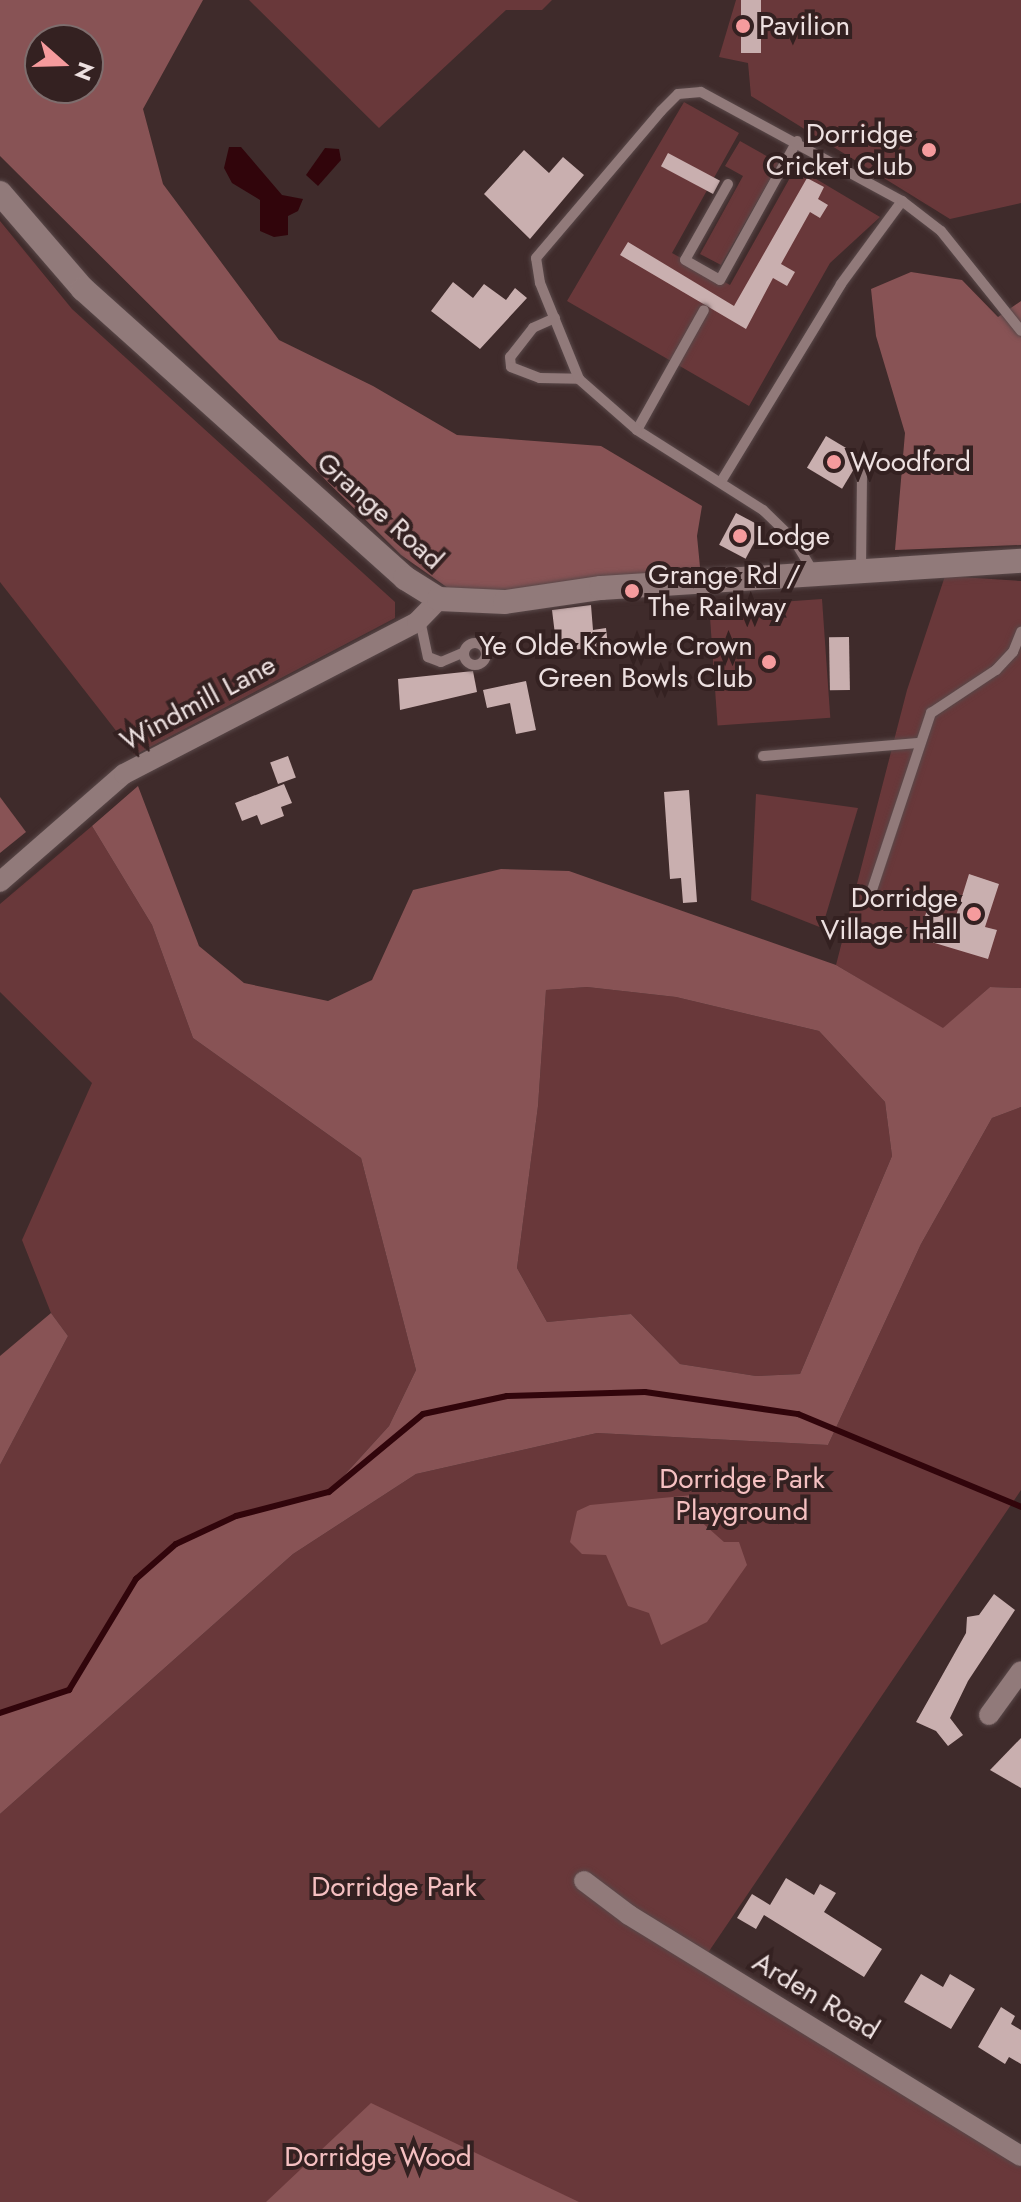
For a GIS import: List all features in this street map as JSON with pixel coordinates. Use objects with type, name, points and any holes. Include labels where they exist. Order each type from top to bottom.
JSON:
[{"type":"main road","name":"Grange Road","points":[[0,193],[83,289],[405,578],[439,599],[505,602],[601,588],[1021,561]]},
{"type":"street","name":"Windmill Lane","points":[[0,882],[124,774],[420,618],[439,599]]},
{"type":"street","points":[[989,1715],[1021,1673]]},
{"type":"street","name":"Arden Road","points":[[584,1881],[629,1915],[1021,2156]]},
{"type":"lane","points":[[814,573],[780,524],[722,480],[637,430],[579,379],[536,258],[678,94],[701,92],[797,141],[902,201],[941,231],[1021,331]]},
{"type":"lane","points":[[728,184],[685,260],[718,284],[797,141]]},
{"type":"lane","points":[[722,480],[841,284],[902,201]]},
{"type":"lane","points":[[637,430],[704,310]]},
{"type":"lane","points":[[555,318],[533,328],[510,357],[511,367],[540,378],[579,379]]},
{"type":"lane","points":[[861,570],[862,471]]},
{"type":"lane","points":[[420,618],[428,657],[441,662],[464,652]]},
{"type":"lane","points":[[872,890],[918,743],[931,713],[996,670],[1013,652],[1021,632]]},
{"type":"lane","points":[[763,756],[918,743]]},
{"type":"green space","points":[[0,0],[203,0],[143,109],[163,184],[279,340],[373,386],[457,435],[601,446],[702,506],[697,536],[700,567],[510,590],[448,588],[401,555],[0,156]]},
{"type":"green space","points":[[249,0],[552,0],[542,10],[506,10],[379,128]]},
{"type":"green space","name":"Dorridge Cricket Club","points":[[736,0],[1021,0],[1021,203],[950,219],[751,96],[748,63],[719,57]]},
{"type":"green space","points":[[684,102],[739,133],[672,253],[730,285],[796,167],[880,217],[830,263],[749,406],[567,301]]},
{"type":"green space","points":[[740,141],[779,163],[721,265],[700,254],[743,176],[725,166]]},
{"type":"green space","points":[[0,221],[72,309],[395,602],[395,618],[135,755],[0,582]]},
{"type":"green space","points":[[911,272],[962,280],[998,317],[1021,301],[1021,545],[895,550],[905,433],[876,336],[871,289]]},
{"type":"green space","points":[[945,576],[1021,581],[1021,988],[990,987],[943,1029],[836,965],[907,690]]},
{"type":"green space","name":"Ye Olde Knowle Crown Green Bowls Club","points":[[822,599],[830,718],[718,726],[709,607]]},
{"type":"green space","points":[[138,786],[199,946],[244,983],[328,1001],[372,980],[413,890],[501,869],[569,871],[836,965],[943,1028],[990,987],[1021,988],[1021,1107],[992,1118],[921,1244],[828,1445],[597,1433],[416,1474],[293,1554],[0,1814],[0,1713],[69,1690],[136,1579],[176,1544],[236,1516],[329,1492],[389,1426],[416,1370],[361,1158],[193,1038],[152,925],[92,826]],"holes":[[[587,987],[676,997],[819,1031],[885,1102],[892,1156],[800,1374],[756,1376],[680,1364],[631,1314],[547,1322],[517,1268],[538,1106],[546,990]]]},
{"type":"green space","points":[[756,794],[858,808],[822,928],[751,900]]},
{"type":"green space","points":[[0,797],[26,832],[0,853]]},
{"type":"green space","points":[[92,826],[152,925],[193,1038],[361,1158],[416,1370],[389,1426],[329,1492],[236,1516],[87,1665],[69,1690],[0,1713],[0,1465],[68,1336],[51,1313],[22,1240],[92,1083],[0,992],[0,904]]},
{"type":"green space","points":[[587,987],[676,997],[819,1031],[885,1102],[892,1156],[800,1374],[756,1376],[680,1364],[631,1314],[547,1322],[517,1268],[538,1106],[546,990]]},
{"type":"green space","name":"Dorridge Park","points":[[1021,1107],[1021,1490],[699,1966],[1021,2163],[1021,2202],[0,2202],[0,1814],[293,1554],[416,1474],[597,1433],[828,1445],[921,1244],[992,1118]]},
{"type":"green space","points":[[51,1313],[68,1336],[0,1465],[0,1356]]},
{"type":"green space","points":[[693,1495],[698,1519],[724,1542],[739,1542],[747,1565],[707,1622],[661,1645],[649,1613],[628,1606],[606,1555],[582,1554],[570,1542],[577,1511],[590,1505]]},
{"type":"green space","name":"Dorridge Wood","points":[[371,2103],[579,2202],[266,2202]]},
{"type":"shaded area","points":[[229,147],[241,147],[282,195],[303,199],[298,211],[288,216],[288,235],[274,237],[260,231],[260,200],[232,183],[224,168]]},
{"type":"shaded area","points":[[325,148],[339,149],[341,160],[318,186],[306,175]]},
{"type":"building","points":[[741,0],[761,0],[761,53],[741,53]]},
{"type":"building","points":[[524,150],[549,173],[563,157],[584,175],[530,239],[484,194]]},
{"type":"building","points":[[668,153],[720,181],[713,194],[661,166]]},
{"type":"building","points":[[807,178],[824,187],[818,199],[828,205],[820,218],[810,212],[781,264],[795,272],[787,286],[773,278],[746,329],[620,255],[628,242],[734,306]]},
{"type":"building","points":[[453,282],[473,298],[484,284],[506,300],[515,288],[527,298],[480,349],[431,311]]},
{"type":"building","name":"Woodford","points":[[826,436],[861,457],[842,489],[807,468]]},
{"type":"building","name":"Lodge","points":[[736,513],[762,527],[746,559],[719,545]]},
{"type":"building","points":[[591,605],[593,630],[606,628],[608,646],[571,650],[570,641],[556,643],[552,610]]},
{"type":"building","points":[[829,637],[849,637],[850,690],[830,690]]},
{"type":"building","points":[[473,671],[477,692],[400,710],[398,679]]},
{"type":"building","points":[[526,681],[536,730],[516,734],[510,703],[487,708],[483,690]]},
{"type":"building","points":[[288,756],[296,778],[278,784],[270,762]]},
{"type":"building","points":[[284,784],[292,803],[281,807],[284,816],[261,825],[257,815],[242,821],[235,803]]},
{"type":"building","points":[[689,790],[697,902],[683,903],[681,878],[670,879],[664,792]]},
{"type":"building","name":"Dorridge Village Hall","points":[[969,874],[999,884],[985,927],[997,930],[988,959],[918,938],[927,910],[955,919]]},
{"type":"building","points":[[994,1594],[1015,1610],[968,1681],[950,1718],[963,1735],[948,1746],[936,1731],[916,1722],[966,1633],[967,1617],[979,1615]]},
{"type":"building","points":[[1021,1738],[1021,1788],[990,1770]]},
{"type":"building","points":[[786,1878],[814,1895],[820,1884],[836,1893],[824,1912],[882,1949],[864,1977],[764,1915],[756,1929],[737,1918],[752,1894],[770,1905]]},
{"type":"building","points":[[921,1974],[943,1987],[950,1974],[975,1989],[951,2029],[904,2002]]},
{"type":"building","points":[[1001,2007],[1015,2016],[1011,2024],[1021,2030],[1021,2064],[1009,2057],[1005,2064],[978,2047]]},
{"type":"waterway","points":[[0,1713],[69,1690],[136,1579],[176,1544],[236,1516],[329,1492],[423,1414],[507,1396],[645,1392],[798,1414],[1021,1507]]},
{"type":"place","name":"Pavilion","points":[[743,26]]},
{"type":"place","name":"Dorridge Cricket Club","points":[[929,150]]},
{"type":"place","name":"Woodford","points":[[834,462]]},
{"type":"place","name":"Lodge","points":[[740,536]]},
{"type":"place","name":"Grange Rd / The Railway","points":[[632,591]]},
{"type":"place","name":"Ye Olde Knowle Crown Green Bowls Club","points":[[769,662]]},
{"type":"place","name":"Dorridge Village Hall","points":[[974,914]]},
{"type":"park label","name":"Dorridge Park Playground","points":[[742,1495]]}]
